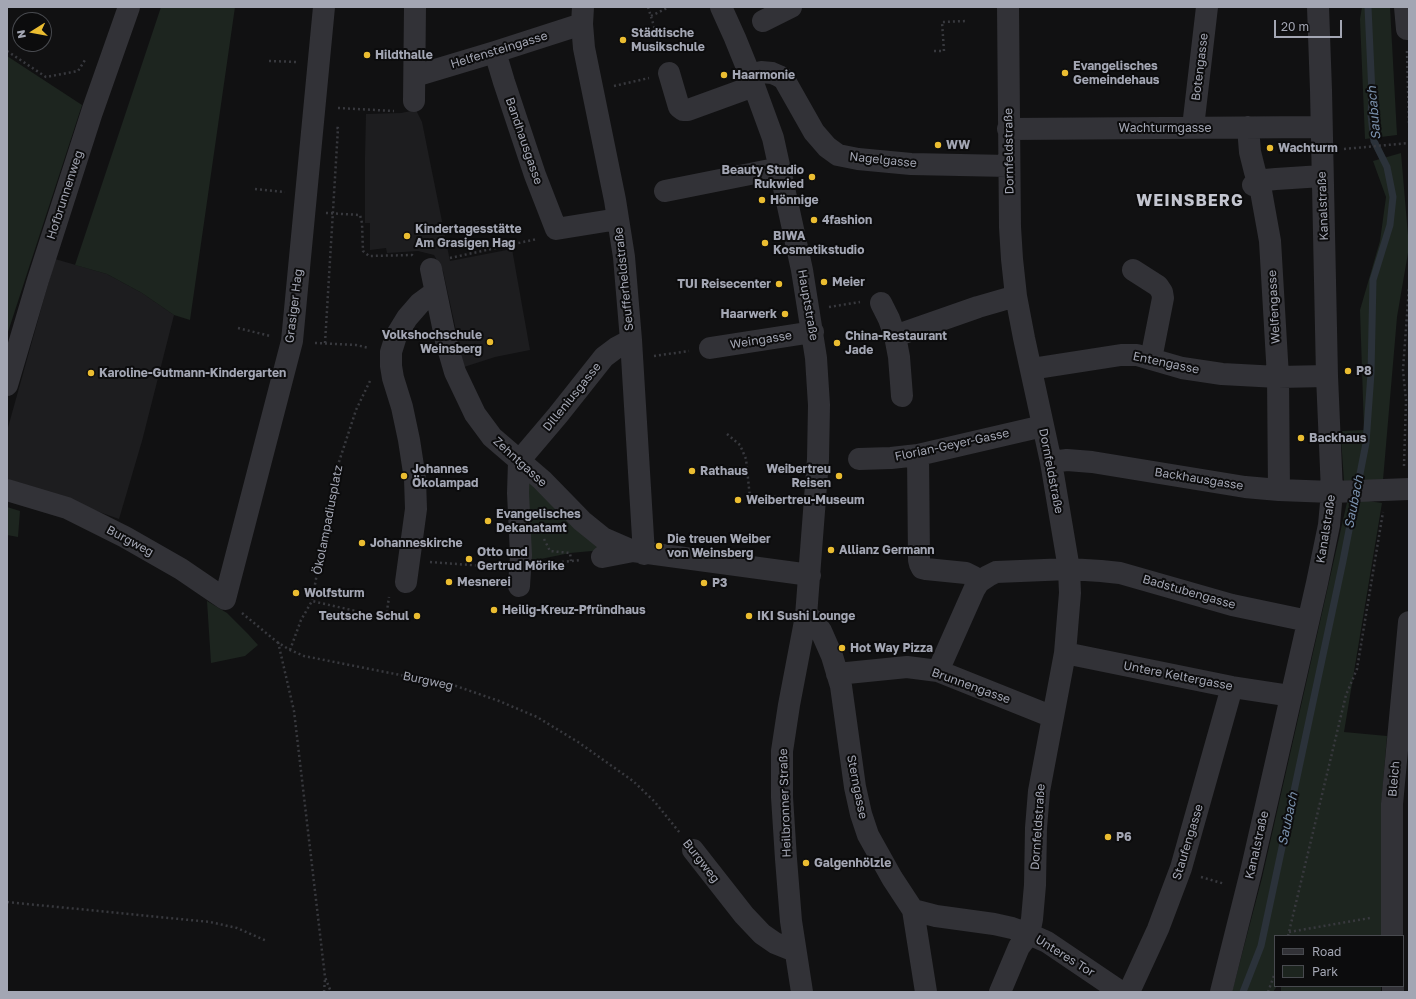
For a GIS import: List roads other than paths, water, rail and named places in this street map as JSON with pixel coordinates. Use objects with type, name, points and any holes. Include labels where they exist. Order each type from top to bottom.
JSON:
[{"type":"street","name":"Hofbrunnenweg","points":[[7,385],[38,280],[89,120],[129,7]]},
{"type":"street","name":"Grasiger Hag","points":[[225,599],[292,341],[324,7]]},
{"type":"street","points":[[414,101],[415,7]]},
{"type":"street","name":"Hauptstraße","points":[[721,7],[752,80],[773,138],[802,270],[813,332],[820,405],[818,459],[806,616]]},
{"type":"street","points":[[763,21],[791,7]]},
{"type":"street","name":"Dornfeldstraße","points":[[1000,992],[1019,947],[1028,934],[1032,919],[1039,791],[1065,653],[1070,593],[1069,570],[1051,462],[1016,296],[1010,227],[1008,7]]},
{"type":"street","name":"Botengasse","points":[[1193,127],[1207,7]]},
{"type":"street","name":"Kanalstraße","points":[[1221,992],[1291,696],[1329,525],[1340,492],[1327,376],[1318,7]]},
{"type":"street","points":[[1405,7],[1406,29]]},
{"type":"street","name":"Helfensteingasse","points":[[415,76],[495,52],[582,15]]},
{"type":"street","name":"Seufferheldstraße","points":[[582,15],[586,62],[618,219],[624,256],[631,340],[639,552]]},
{"type":"street","name":"Bandhausgasse","points":[[495,52],[535,175],[549,234],[618,219]]},
{"type":"street","name":"Nagelgasse","points":[[669,73],[679,107],[683,110],[688,110],[752,80],[761,72],[772,73],[780,76],[784,79],[814,132],[827,147],[838,154],[858,159],[911,164],[1009,166]]},
{"type":"street","name":"Welfengasse","points":[[1248,127],[1250,152],[1256,184],[1261,191],[1270,241],[1278,377],[1279,490]]},
{"type":"street","name":"Wachturmgasse","points":[[1008,129],[1321,127]]},
{"type":"street","points":[[666,191],[780,168]]},
{"type":"street","points":[[1256,184],[1276,179],[1322,176]]},
{"type":"street","name":"Zehntgasse","points":[[431,269],[446,341],[455,372],[475,414],[492,438],[542,480],[582,522],[603,538],[639,552]]},
{"type":"street","points":[[1133,270],[1158,286],[1162,292],[1163,298],[1151,360]]},
{"type":"street","points":[[406,582],[416,509],[415,479],[405,420],[392,372],[390,352],[396,336],[407,318],[420,303],[435,292]]},
{"type":"street","points":[[895,336],[978,307],[1016,296]]},
{"type":"street","points":[[881,303],[895,336],[899,357],[902,396]]},
{"type":"street","name":"Weingasse","points":[[700,350],[813,332]]},
{"type":"street","name":"Dilleniusgasse","points":[[519,461],[604,357],[616,348],[631,340]]},
{"type":"street","name":"Entengasse","points":[[1031,369],[1121,355],[1137,355],[1182,368],[1222,374],[1278,377],[1327,376]]},
{"type":"street","name":"Florian-Geyer-Gasse","points":[[859,459],[918,455],[1043,426]]},
{"type":"street","points":[[918,455],[920,564],[922,568],[926,570],[966,573],[974,576],[980,582],[974,590],[938,671]]},
{"type":"street","name":"Backhausgasse","points":[[1051,462],[1067,460],[1092,462],[1245,487],[1279,490],[1340,492],[1396,489]]},
{"type":"street","points":[[519,461],[518,493],[521,555],[519,586]]},
{"type":"street","name":"Burgweg","points":[[7,490],[67,508],[125,537],[181,569],[225,599]]},
{"type":"street","points":[[602,557],[639,552],[810,575]]},
{"type":"street","name":"Badstubengasse","points":[[980,582],[996,572],[1101,570],[1120,573],[1232,605],[1308,621]]},
{"type":"street","name":"Sterngasse","points":[[806,616],[813,620],[821,631],[832,656],[846,713],[855,787],[861,814],[868,835],[913,910]]},
{"type":"street","name":"Heilbronner Straße","points":[[802,992],[791,921],[782,797],[782,751],[806,616]]},
{"type":"street","name":"Bleich","points":[[1392,935],[1392,804],[1409,622]]},
{"type":"street","name":"Untere Keltergasse","points":[[1065,653],[1232,687],[1291,696]]},
{"type":"street","name":"Brunnengasse","points":[[837,674],[907,667],[938,671],[1053,717]]},
{"type":"street","name":"Staufengasse","points":[[1129,992],[1158,929],[1181,868],[1232,687]]},
{"type":"street","name":"Burgweg","points":[[693,850],[744,915],[762,934],[775,943],[795,951]]},
{"type":"street","points":[[926,992],[913,910],[936,916],[994,924],[1012,928],[1028,934]]},
{"type":"street","name":"Unteres Tor","points":[[1028,934],[1047,942],[1121,992]]},
{"type":"waterway","name":"Saubach","points":[[1243,992],[1261,946],[1343,561],[1366,443],[1371,373],[1373,280],[1390,225],[1393,197],[1387,167],[1374,141],[1371,115],[1372,94],[1368,7]]},
{"type":"place","name":"Städtische Musikschule","points":[[623,40]]},
{"type":"place","name":"Hildthalle","points":[[367,55]]},
{"type":"place","name":"Evangelisches Gemeindehaus","points":[[1065,73]]},
{"type":"place","name":"Haarmonie","points":[[724,75]]},
{"type":"place","name":"WW","points":[[938,145]]},
{"type":"place","name":"Wachturm","points":[[1270,148]]},
{"type":"place","name":"Beauty Studio Rukwied","points":[[812,177]]},
{"type":"place","name":"Hönnige","points":[[762,200]]},
{"type":"place","name":"4fashion","points":[[814,220]]},
{"type":"place","name":"Kindertagesstätte Am Grasigen Hag","points":[[407,236]]},
{"type":"place","name":"BIWA Kosmetikstudio","points":[[765,243]]},
{"type":"place","name":"Meier","points":[[824,282]]},
{"type":"place","name":"TUI Reisecenter","points":[[779,284]]},
{"type":"place","name":"Haarwerk","points":[[785,314]]},
{"type":"place","name":"Volkshochschule Weinsberg","points":[[490,342]]},
{"type":"place","name":"China-Restaurant Jade","points":[[837,343]]},
{"type":"place","name":"P8","points":[[1348,371]]},
{"type":"place","name":"Karoline-Gutmann-Kindergarten","points":[[91,373]]},
{"type":"place","name":"Backhaus","points":[[1301,438]]},
{"type":"place","name":"Rathaus","points":[[692,471]]},
{"type":"place","name":"Johannes Ökolampad","points":[[404,476]]},
{"type":"place","name":"Weibertreu Reisen","points":[[839,476]]},
{"type":"place","name":"Weibertreu-Museum","points":[[738,500]]},
{"type":"place","name":"Evangelisches Dekanatamt","points":[[488,521]]},
{"type":"place","name":"Johanneskirche","points":[[362,543]]},
{"type":"place","name":"Die treuen Weiber von Weinsberg","points":[[659,546]]},
{"type":"place","name":"Allianz Germann","points":[[831,550]]},
{"type":"place","name":"Otto und Gertrud Mörike","points":[[469,559]]},
{"type":"place","name":"Mesnerei","points":[[449,582]]},
{"type":"place","name":"P3","points":[[704,583]]},
{"type":"place","name":"Wolfsturm","points":[[296,593]]},
{"type":"place","name":"Heilig-Kreuz-Pfründhaus","points":[[494,610]]},
{"type":"place","name":"Teutsche Schul","points":[[417,616]]},
{"type":"place","name":"IKI Sushi Lounge","points":[[749,616]]},
{"type":"place","name":"Hot Way Pizza","points":[[842,648]]},
{"type":"place","name":"P6","points":[[1108,837]]},
{"type":"place","name":"Galgenhölzle","points":[[806,863]]},
{"type":"district","name":"WEINSBERG","points":[[1190,201]]}]
